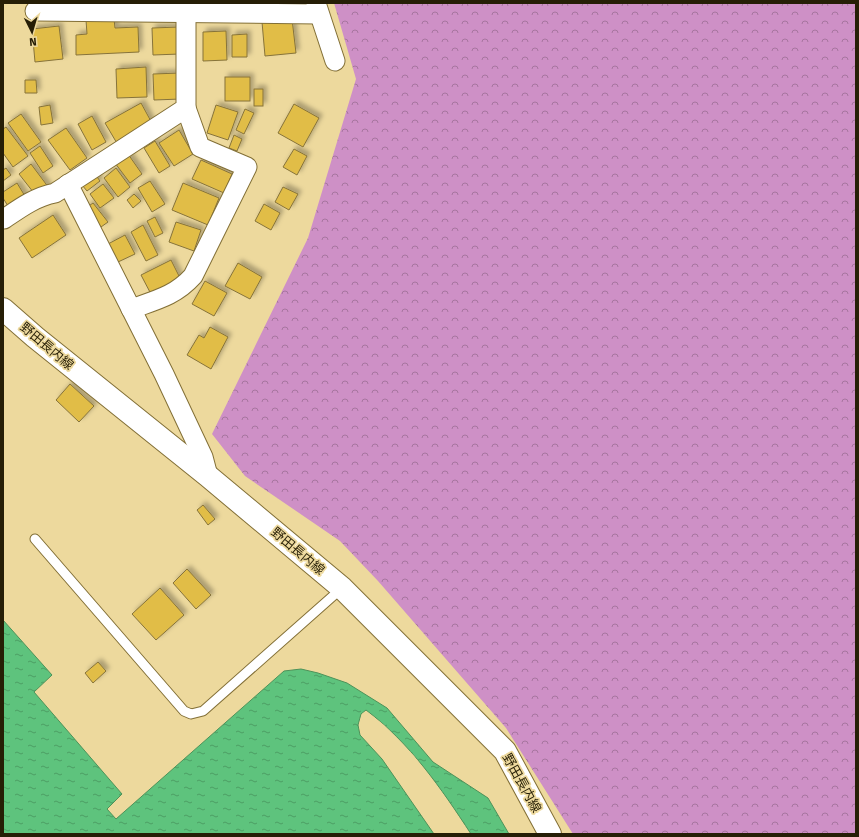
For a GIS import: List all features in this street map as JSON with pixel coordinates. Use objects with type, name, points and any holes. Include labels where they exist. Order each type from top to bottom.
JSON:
[{"type":"main road","name":"野田長内線","points":[[3,309],[35,337],[208,476],[342,588],[505,751],[550,834]]},
{"type":"street","points":[[131,309],[170,295],[182,288],[193,276],[247,167],[200,147],[186,108],[186,8]]},
{"type":"street","points":[[35,11],[186,8],[318,8],[335,61]]},
{"type":"street","points":[[4,219],[28,202],[43,195],[55,193],[186,108]]},
{"type":"street","points":[[68,184],[164,374],[203,457],[208,476]]},
{"type":"lane","points":[[35,539],[184,711],[190,714],[203,711],[342,588]]},
{"type":"green space","points":[[334,3],[856,3],[856,834],[573,834],[506,728],[378,581],[340,541],[245,476],[212,434],[308,238],[356,79]]},
{"type":"water","points":[[3,620],[52,675],[34,692],[122,794],[107,809],[116,819],[284,671],[301,669],[347,683],[387,708],[433,762],[488,798],[509,834],[471,834],[424,767],[397,737],[366,710],[361,714],[358,725],[360,735],[382,759],[434,834],[3,834]]},
{"type":"pier","points":[[366,711],[384,725],[414,756],[443,794],[470,834],[413,756],[383,726],[366,712],[362,715],[360,725],[362,734],[373,747],[361,734],[359,725],[362,714]]},
{"type":"building","points":[[114,19],[115,28],[138,27],[139,52],[76,55],[76,35],[87,34],[86,20]]},
{"type":"building","points":[[292,19],[296,53],[265,56],[262,22]]},
{"type":"building","points":[[59,26],[63,59],[35,62],[32,29]]},
{"type":"building","points":[[179,27],[180,54],[153,55],[152,28]]},
{"type":"building","points":[[226,31],[227,60],[203,61],[203,32]]},
{"type":"building","points":[[247,34],[247,57],[232,57],[232,35]]},
{"type":"building","points":[[146,67],[147,97],[117,98],[116,69]]},
{"type":"building","points":[[180,73],[181,99],[154,100],[153,74]]},
{"type":"building","points":[[225,77],[250,77],[250,101],[225,101]]},
{"type":"building","points":[[25,80],[36,80],[37,93],[25,93]]},
{"type":"building","points":[[254,89],[263,89],[263,106],[254,106]]},
{"type":"building","points":[[141,103],[153,125],[118,145],[105,123]]},
{"type":"building","points":[[294,104],[319,118],[303,147],[278,133]]},
{"type":"building","points":[[50,105],[53,123],[41,125],[39,107]]},
{"type":"building","points":[[216,105],[238,112],[228,140],[207,133]]},
{"type":"building","points":[[245,109],[254,113],[244,134],[236,130]]},
{"type":"building","points":[[21,114],[41,142],[28,151],[8,123]]},
{"type":"building","points":[[92,116],[106,142],[92,150],[78,124]]},
{"type":"building","points":[[6,127],[28,156],[13,167],[3,153],[3,129]]},
{"type":"building","points":[[66,128],[87,158],[70,170],[48,140]]},
{"type":"building","points":[[179,130],[193,154],[174,166],[159,143]]},
{"type":"building","points":[[234,135],[242,139],[237,151],[229,148]]},
{"type":"building","points":[[155,141],[170,166],[159,173],[144,148]]},
{"type":"building","points":[[40,146],[53,166],[43,173],[30,153]]},
{"type":"building","points":[[294,149],[307,156],[297,175],[283,167]]},
{"type":"building","points":[[128,154],[142,174],[130,183],[115,163]]},
{"type":"building","points":[[201,160],[232,174],[224,193],[192,179]]},
{"type":"building","points":[[31,164],[49,188],[37,197],[19,174]]},
{"type":"building","points":[[6,168],[11,175],[3,181],[3,170]]},
{"type":"building","points":[[116,168],[130,187],[118,197],[104,178]]},
{"type":"building","points":[[95,174],[100,181],[87,191],[82,185]]},
{"type":"building","points":[[150,181],[165,204],[152,212],[138,188]]},
{"type":"building","points":[[17,183],[28,201],[11,211],[3,198],[3,192]]},
{"type":"building","points":[[183,183],[219,198],[208,225],[172,210]]},
{"type":"building","points":[[103,184],[114,198],[100,208],[90,194]]},
{"type":"building","points":[[283,187],[298,194],[289,210],[275,202]]},
{"type":"building","points":[[134,194],[141,201],[133,208],[127,200]]},
{"type":"building","points":[[93,203],[108,222],[101,227],[86,208]]},
{"type":"building","points":[[264,204],[280,213],[271,230],[255,221]]},
{"type":"building","points":[[53,215],[66,235],[32,258],[19,238]]},
{"type":"building","points":[[155,217],[163,233],[155,237],[147,221]]},
{"type":"building","points":[[176,222],[201,230],[194,251],[169,242]]},
{"type":"building","points":[[143,225],[158,255],[146,261],[131,232]]},
{"type":"building","points":[[125,235],[135,254],[118,262],[108,244]]},
{"type":"building","points":[[171,260],[181,280],[152,296],[141,275]]},
{"type":"building","points":[[238,263],[262,277],[250,299],[225,286]]},
{"type":"building","points":[[205,281],[227,293],[214,316],[192,304]]},
{"type":"building","points":[[210,327],[228,337],[211,369],[187,355],[199,335],[204,338]]},
{"type":"building","points":[[70,384],[94,406],[79,422],[56,400]]},
{"type":"building","points":[[203,505],[215,519],[208,525],[197,510]]},
{"type":"building","points":[[187,569],[211,595],[196,609],[173,583]]},
{"type":"building","points":[[160,588],[184,615],[156,640],[132,614]]},
{"type":"building","points":[[98,662],[106,671],[93,683],[85,673]]}]
